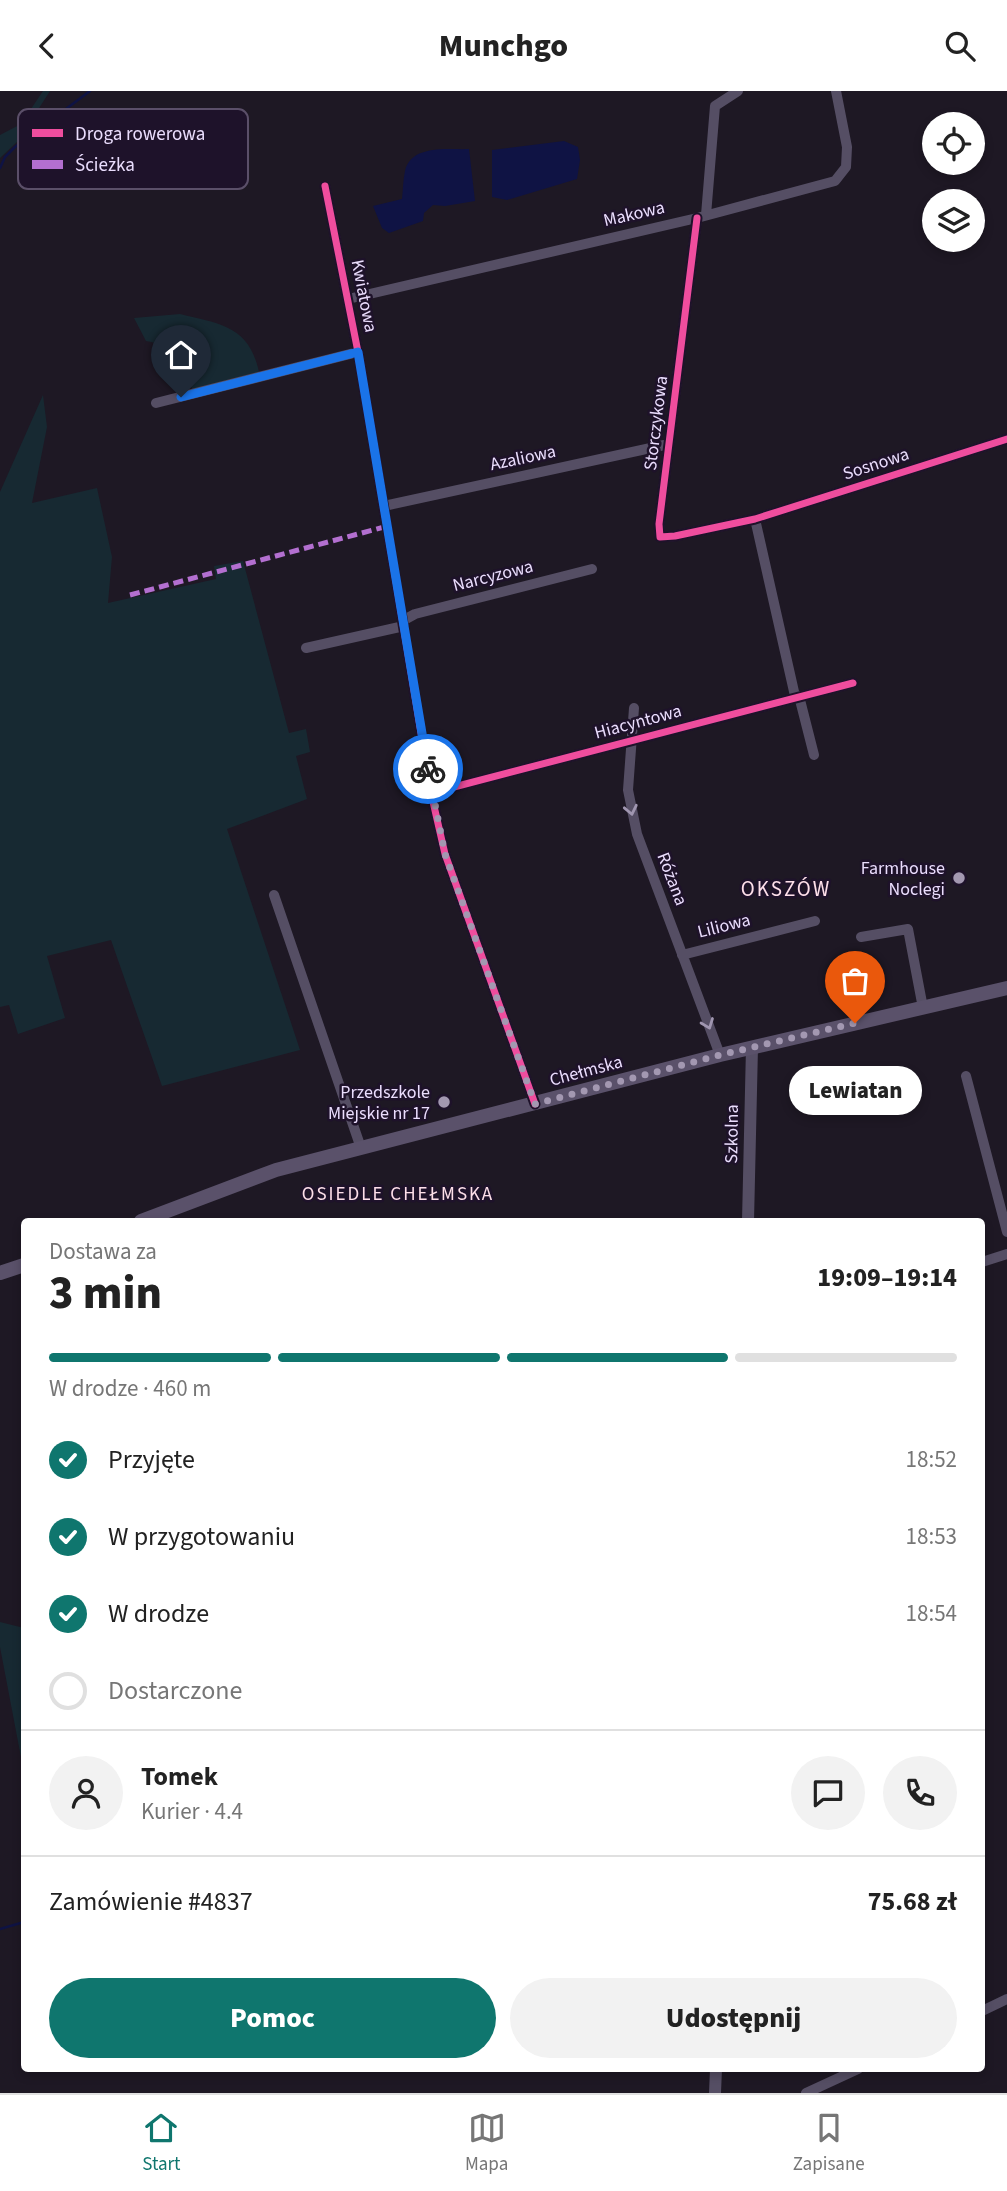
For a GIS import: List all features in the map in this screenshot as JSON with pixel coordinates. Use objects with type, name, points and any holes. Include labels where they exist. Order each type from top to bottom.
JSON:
[{"type":"main road","name":"Chełmska","points":[[149,1218],[264,1174],[361,1148],[752,1047],[1007,988]]},
{"type":"main road","points":[[0,1273],[21,1266]]},
{"type":"street","name":"Storczykowa","points":[[738,91],[715,106],[669,444],[659,524],[660,537],[755,519]]},
{"type":"street","name":"Makowa","points":[[348,299],[702,216],[835,181],[846,167],[847,147],[836,91]]},
{"type":"street","name":"Kwiatowa","points":[[325,186],[358,352],[431,793],[445,854],[535,1104]]},
{"type":"street","points":[[156,403],[358,352]]},
{"type":"street","name":"Sosnowa","points":[[755,519],[1007,439]]},
{"type":"street","name":"Azaliowa","points":[[384,506],[669,444]]},
{"type":"street","points":[[755,519],[797,696],[814,755]]},
{"type":"street","name":"Narcyzowa","points":[[306,648],[404,623],[415,614],[592,569]]},
{"type":"street","name":"Hiacyntowa","points":[[431,793],[853,683]]},
{"type":"street","name":"Różana","points":[[634,708],[628,790],[631,810],[637,834],[720,1055]]},
{"type":"street","points":[[274,895],[361,1148]]},
{"type":"street","name":"Liliowa","points":[[682,955],[815,921]]},
{"type":"street","points":[[861,937],[908,929],[923,1008]]},
{"type":"street","name":"Szkolna","points":[[748,1218],[752,1047]]},
{"type":"street","points":[[966,1076],[1007,1232]]},
{"type":"street","points":[[985,1261],[1007,1254]]},
{"type":"street","points":[[985,2010],[1007,2000]]},
{"type":"street","points":[[715,2093],[716,2072]]},
{"type":"street","points":[[806,2093],[852,2072]]},
{"type":"shaded area","points":[[43,91],[50,91],[38,109],[31,109]]},
{"type":"shaded area","points":[[18,126],[18,141],[0,158],[0,135]]},
{"type":"shaded area","points":[[564,141],[578,147],[580,160],[577,179],[507,200],[492,197],[492,150]]},
{"type":"shaded area","points":[[469,149],[475,201],[445,206],[433,205],[424,213],[423,221],[389,233],[382,228],[373,206],[402,199],[405,171],[415,156],[432,150]]},
{"type":"shaded area","points":[[180,314],[220,325],[240,336],[248,345],[259,372],[192,389],[183,363],[172,351],[146,341],[134,318]]},
{"type":"shaded area","points":[[43,395],[47,427],[32,503],[97,488],[112,557],[108,603],[216,579],[214,566],[243,561],[289,733],[306,729],[310,752],[296,756],[307,799],[227,829],[300,1050],[162,1086],[111,940],[47,956],[65,1018],[18,1034],[9,1005],[0,1007],[0,492]]},
{"type":"shaded area","points":[[0,1622],[21,1627],[21,1757],[0,1647]]},
{"type":"waterway","points":[[66,109],[90,91]]},
{"type":"waterway","points":[[0,168],[5,157],[18,145]]},
{"type":"waterway","points":[[0,1929],[21,1923]]},
{"type":"marked path","points":[[130,595],[388,526]]},
{"type":"cycle path","points":[[325,186],[358,352],[431,793],[445,854],[535,1104]]},
{"type":"cycle path","points":[[697,218],[659,524],[660,537],[755,519],[1007,439]]},
{"type":"cycle path","points":[[431,793],[853,683]]},
{"type":"way so far","points":[[428,769],[445,854],[535,1104],[720,1055],[855,1023]]},
{"type":"place","name":"Farmhouse Noclegi","points":[[959,878]]},
{"type":"place","name":"Lewiatan","points":[[855,1023]]},
{"type":"place","name":"Przedszkole Miejskie nr 17","points":[[444,1102]]},
{"type":"district","name":"OKSZÓW","points":[[786,889]]},
{"type":"district","name":"OSIEDLE CHEŁMSKA","points":[[398,1194]]},
{"type":"route","points":[[181,397],[358,352],[428,769]]}]
